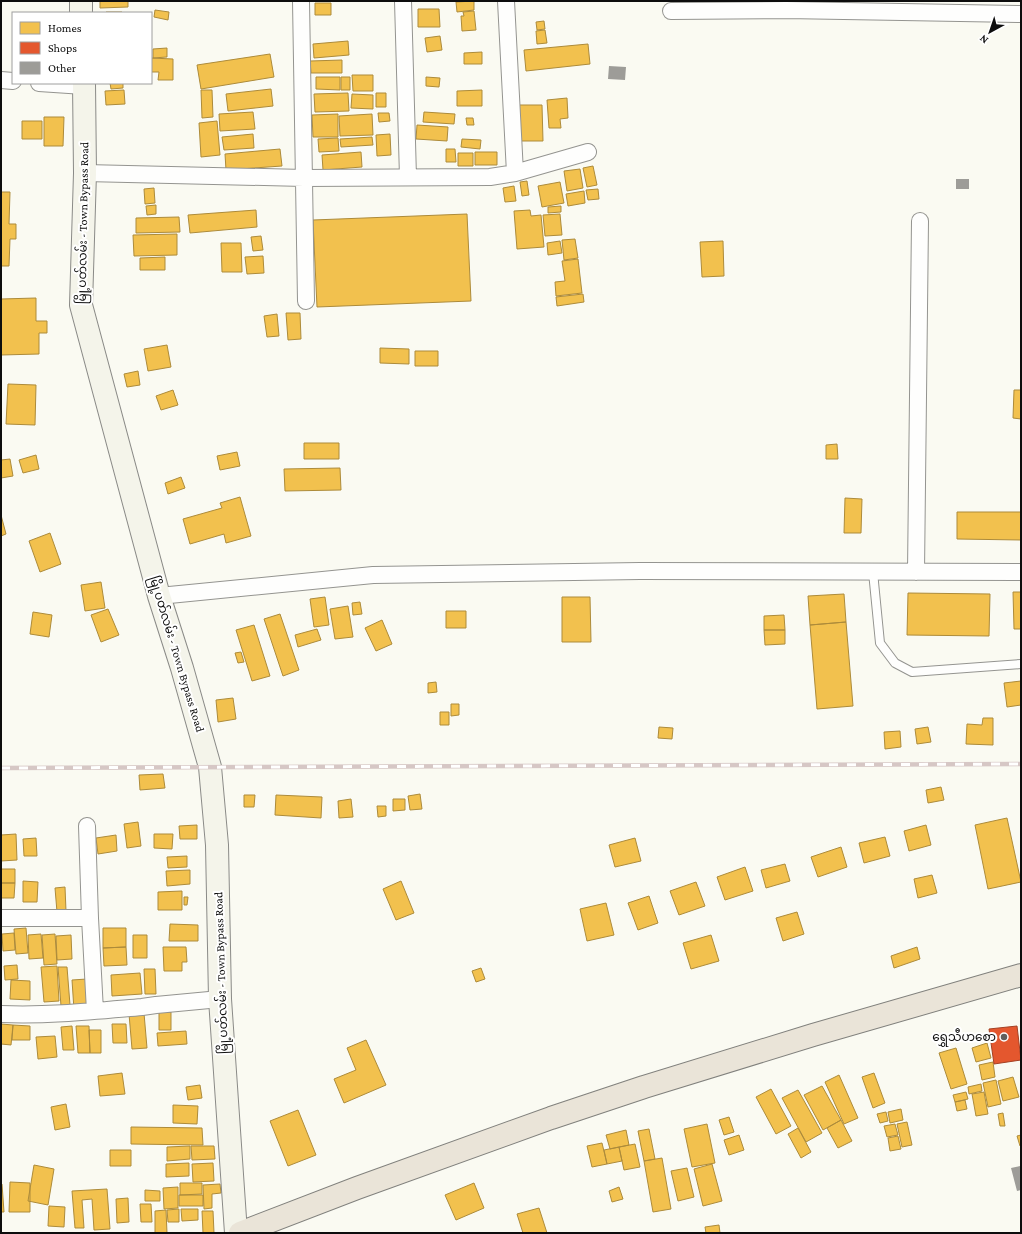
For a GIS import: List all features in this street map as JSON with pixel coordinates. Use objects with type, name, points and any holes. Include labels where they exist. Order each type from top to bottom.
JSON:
[{"type":"highway","points":[[240,1233],[357,1188],[552,1118],[644,1087],[813,1035],[1021,974]]},
{"type":"main road","points":[[81,1],[81,12]]},
{"type":"main road","name":"မြို့ပတ်လမ်း - Town Bypass Road","points":[[84,85],[85,173],[81,305],[159,596],[182,668],[210,767],[217,845],[220,999],[236,1233]]},
{"type":"street","points":[[301,1],[306,302]]},
{"type":"street","points":[[403,1],[408,177]]},
{"type":"street","points":[[506,1],[515,173]]},
{"type":"street","points":[[671,11],[786,10],[1021,14]]},
{"type":"street","points":[[1,80],[12,81]]},
{"type":"street","points":[[62,84],[84,85]]},
{"type":"street","points":[[85,173],[304,178],[490,177],[515,173],[588,152]]},
{"type":"street","points":[[916,572],[920,221]]},
{"type":"street","points":[[159,596],[373,575],[640,571],[1021,572]]},
{"type":"street","points":[[87,826],[95,1011]]},
{"type":"street","points":[[1,918],[90,918]]},
{"type":"street","points":[[1,1014],[32,1016],[220,999]]},
{"type":"lane","points":[[873,572],[880,643],[895,663],[912,672],[1021,664]]},
{"type":"building: Homes","points":[[100,1],[128,1],[128,7],[100,8]]},
{"type":"building: Homes","points":[[474,1],[474,10],[457,12],[456,2]]},
{"type":"building: Homes","points":[[315,3],[331,3],[331,15],[315,15]]},
{"type":"building: Homes","points":[[418,9],[439,9],[440,27],[418,27]]},
{"type":"building: Homes","points":[[155,10],[169,12],[168,20],[154,17]]},
{"type":"building: Homes","points":[[474,11],[476,30],[462,31],[461,16],[464,16],[463,12]]},
{"type":"building: Homes","points":[[544,21],[545,29],[537,30],[536,22]]},
{"type":"building: Homes","points":[[545,30],[547,43],[537,44],[536,31]]},
{"type":"building: Homes","points":[[440,36],[442,50],[427,52],[425,38]]},
{"type":"building: Homes","points":[[348,41],[349,55],[314,58],[313,44]]},
{"type":"building: Homes","points":[[588,44],[590,64],[526,71],[524,50]]},
{"type":"building: Homes","points":[[167,48],[167,57],[153,58],[153,49]]},
{"type":"building: Homes","points":[[482,52],[482,64],[464,64],[464,53]]},
{"type":"building: Homes","points":[[270,54],[274,77],[201,89],[197,65]]},
{"type":"building: Homes","points":[[152,58],[173,59],[173,80],[158,80],[159,72],[152,72]]},
{"type":"building: Homes","points":[[342,60],[342,73],[311,73],[310,61]]},
{"type":"building: Homes","points":[[352,75],[373,75],[373,91],[353,91]]},
{"type":"building: Homes","points":[[316,77],[340,77],[340,90],[316,89]]},
{"type":"building: Homes","points":[[341,77],[350,77],[350,90],[341,90]]},
{"type":"building: Homes","points":[[426,77],[440,78],[439,87],[426,86]]},
{"type":"building: Homes","points":[[110,84],[123,84],[123,88],[111,89]]},
{"type":"building: Homes","points":[[271,89],[273,106],[228,111],[226,94]]},
{"type":"building: Homes","points":[[124,90],[125,104],[106,105],[105,91]]},
{"type":"building: Homes","points":[[201,90],[212,90],[213,117],[202,118]]},
{"type":"building: Homes","points":[[482,90],[482,106],[457,106],[457,91]]},
{"type":"building: Homes","points":[[348,93],[349,111],[315,112],[314,94]]},
{"type":"building: Homes","points":[[376,93],[386,93],[386,107],[376,107]]},
{"type":"building: Homes","points":[[352,94],[373,95],[373,109],[351,108]]},
{"type":"building: Homes","points":[[567,98],[568,118],[560,119],[561,128],[549,128],[547,100]]},
{"type":"building: Homes","points":[[519,105],[542,105],[543,141],[520,141]]},
{"type":"building: Homes","points":[[253,112],[255,129],[220,131],[219,114]]},
{"type":"building: Homes","points":[[424,112],[455,114],[454,124],[423,122]]},
{"type":"building: Homes","points":[[378,113],[389,113],[390,121],[379,122]]},
{"type":"building: Homes","points":[[338,114],[338,137],[313,137],[312,115]]},
{"type":"building: Homes","points":[[372,114],[373,135],[340,136],[339,116]]},
{"type":"building: Homes","points":[[44,117],[64,117],[63,146],[44,146]]},
{"type":"building: Homes","points":[[466,118],[473,118],[474,125],[467,125]]},
{"type":"building: Homes","points":[[22,121],[42,121],[42,139],[22,139]]},
{"type":"building: Homes","points":[[217,121],[220,155],[201,157],[199,123]]},
{"type":"building: Homes","points":[[417,125],[448,127],[447,141],[416,139]]},
{"type":"building: Homes","points":[[253,134],[254,148],[224,150],[222,137]]},
{"type":"building: Homes","points":[[390,134],[391,155],[377,156],[376,135]]},
{"type":"building: Homes","points":[[372,137],[373,145],[341,147],[340,139]]},
{"type":"building: Homes","points":[[338,138],[339,151],[319,152],[318,139]]},
{"type":"building: Homes","points":[[462,139],[481,140],[480,149],[461,147]]},
{"type":"building: Homes","points":[[280,149],[282,166],[226,170],[225,154]]},
{"type":"building: Homes","points":[[446,149],[455,149],[456,162],[446,162]]},
{"type":"building: Homes","points":[[361,152],[362,167],[323,170],[322,155]]},
{"type":"building: Homes","points":[[475,152],[497,152],[497,165],[475,165]]},
{"type":"building: Homes","points":[[458,153],[473,153],[473,166],[458,166]]},
{"type":"building: Homes","points":[[593,166],[597,185],[587,187],[583,168]]},
{"type":"building: Homes","points":[[580,169],[583,188],[567,191],[564,171]]},
{"type":"building: Homes","points":[[527,181],[529,195],[522,196],[520,182]]},
{"type":"building: Homes","points":[[560,182],[564,203],[542,207],[538,186]]},
{"type":"building: Homes","points":[[514,186],[516,201],[505,202],[503,188]]},
{"type":"building: Homes","points":[[154,188],[155,203],[145,204],[144,189]]},
{"type":"building: Homes","points":[[598,189],[599,199],[588,200],[586,190]]},
{"type":"building: Homes","points":[[584,191],[585,203],[568,206],[566,194]]},
{"type":"building: Homes","points":[[1,192],[10,192],[9,224],[16,224],[16,239],[10,239],[9,266],[1,266]]},
{"type":"building: Homes","points":[[156,205],[156,214],[147,215],[146,206]]},
{"type":"building: Homes","points":[[561,206],[561,212],[548,213],[548,207]]},
{"type":"building: Homes","points":[[256,210],[257,227],[190,233],[188,215]]},
{"type":"building: Homes","points":[[530,210],[531,216],[541,215],[544,247],[517,249],[514,211]]},
{"type":"building: Homes","points":[[467,214],[471,301],[317,307],[313,220]]},
{"type":"building: Homes","points":[[560,214],[562,235],[545,236],[543,215]]},
{"type":"building: Homes","points":[[179,217],[180,232],[136,233],[136,218]]},
{"type":"building: Homes","points":[[177,234],[177,255],[134,256],[133,235]]},
{"type":"building: Homes","points":[[261,236],[263,250],[253,251],[251,237]]},
{"type":"building: Homes","points":[[575,239],[578,258],[564,260],[562,240]]},
{"type":"building: Homes","points":[[560,241],[562,253],[548,255],[547,243]]},
{"type":"building: Homes","points":[[723,241],[724,276],[702,277],[700,242]]},
{"type":"building: Homes","points":[[221,243],[241,243],[242,272],[222,272]]},
{"type":"building: Homes","points":[[263,256],[264,273],[247,274],[245,257]]},
{"type":"building: Homes","points":[[165,257],[165,270],[140,270],[140,258]]},
{"type":"building: Homes","points":[[578,259],[582,293],[556,296],[555,282],[565,281],[562,261]]},
{"type":"building: Homes","points":[[583,294],[584,302],[557,306],[556,297]]},
{"type":"building: Homes","points":[[36,298],[36,321],[47,321],[47,333],[39,333],[39,354],[1,355],[1,299]]},
{"type":"building: Homes","points":[[286,313],[300,313],[301,339],[288,340]]},
{"type":"building: Homes","points":[[277,314],[279,336],[267,337],[264,316]]},
{"type":"building: Homes","points":[[167,345],[171,367],[148,371],[144,349]]},
{"type":"building: Homes","points":[[380,348],[409,349],[409,364],[380,363]]},
{"type":"building: Homes","points":[[415,351],[438,351],[438,366],[415,366]]},
{"type":"building: Homes","points":[[138,371],[140,385],[127,387],[124,374]]},
{"type":"building: Homes","points":[[8,384],[36,385],[35,425],[6,424]]},
{"type":"building: Homes","points":[[173,390],[178,405],[161,410],[156,396]]},
{"type":"building: Homes","points":[[1014,390],[1021,390],[1021,419],[1013,418]]},
{"type":"building: Homes","points":[[304,443],[339,443],[339,459],[304,459]]},
{"type":"building: Homes","points":[[837,444],[838,459],[826,459],[826,445]]},
{"type":"building: Homes","points":[[237,452],[240,466],[220,470],[217,456]]},
{"type":"building: Homes","points":[[36,455],[39,469],[23,473],[19,460]]},
{"type":"building: Homes","points":[[10,459],[13,476],[1,478],[1,460]]},
{"type":"building: Homes","points":[[340,468],[341,490],[285,491],[284,469]]},
{"type":"building: Homes","points":[[181,477],[185,488],[168,494],[165,483]]},
{"type":"building: Homes","points":[[240,497],[251,536],[226,543],[224,534],[190,544],[183,519],[222,508],[220,503]]},
{"type":"building: Homes","points":[[845,498],[862,499],[861,533],[844,533]]},
{"type":"building: Homes","points":[[957,512],[1021,512],[1021,540],[957,539]]},
{"type":"building: Homes","points":[[1,515],[6,534],[1,536]]},
{"type":"building: Homes","points":[[50,533],[61,564],[40,572],[29,541]]},
{"type":"building: Homes","points":[[101,582],[105,608],[85,611],[81,585]]},
{"type":"building: Homes","points":[[1013,592],[1021,592],[1021,629],[1014,629]]},
{"type":"building: Homes","points":[[908,593],[990,594],[989,636],[907,635]]},
{"type":"building: Homes","points":[[844,594],[846,622],[810,625],[808,596]]},
{"type":"building: Homes","points":[[325,597],[329,625],[314,627],[310,599]]},
{"type":"building: Homes","points":[[562,597],[590,597],[591,642],[562,642]]},
{"type":"building: Homes","points":[[360,602],[362,614],[353,615],[352,603]]},
{"type":"building: Homes","points":[[348,606],[353,637],[335,639],[330,609]]},
{"type":"building: Homes","points":[[108,609],[119,635],[101,642],[91,615]]},
{"type":"building: Homes","points":[[446,611],[466,611],[466,628],[446,628]]},
{"type":"building: Homes","points":[[33,612],[52,615],[49,637],[30,634]]},
{"type":"building: Homes","points":[[280,614],[299,670],[283,676],[264,619]]},
{"type":"building: Homes","points":[[784,615],[785,630],[764,630],[764,616]]},
{"type":"building: Homes","points":[[382,620],[392,644],[376,651],[365,628]]},
{"type":"building: Homes","points":[[846,622],[853,706],[817,709],[810,625]]},
{"type":"building: Homes","points":[[254,625],[270,676],[252,681],[236,630]]},
{"type":"building: Homes","points":[[317,629],[321,640],[298,647],[295,635]]},
{"type":"building: Homes","points":[[764,630],[785,630],[785,644],[765,645]]},
{"type":"building: Homes","points":[[241,652],[244,662],[238,663],[235,653]]},
{"type":"building: Homes","points":[[1021,681],[1021,705],[1007,707],[1004,683]]},
{"type":"building: Homes","points":[[436,682],[437,692],[428,693],[428,683]]},
{"type":"building: Homes","points":[[233,698],[236,719],[218,722],[216,700]]},
{"type":"building: Homes","points":[[451,704],[459,704],[459,715],[451,716]]},
{"type":"building: Homes","points":[[440,712],[449,712],[449,725],[440,725]]},
{"type":"building: Homes","points":[[983,718],[993,718],[993,745],[966,744],[967,724],[982,725]]},
{"type":"building: Homes","points":[[659,727],[673,728],[672,739],[658,738]]},
{"type":"building: Homes","points":[[928,727],[931,742],[917,744],[915,729]]},
{"type":"building: Homes","points":[[900,731],[901,747],[885,749],[884,732]]},
{"type":"building: Homes","points":[[163,774],[165,788],[140,790],[139,775]]},
{"type":"building: Homes","points":[[941,787],[944,800],[928,803],[926,790]]},
{"type":"building: Homes","points":[[420,794],[422,809],[410,810],[408,796]]},
{"type":"building: Homes","points":[[244,795],[255,795],[254,807],[244,807]]},
{"type":"building: Homes","points":[[276,795],[322,797],[321,818],[275,815]]},
{"type":"building: Homes","points":[[351,799],[353,817],[339,818],[338,801]]},
{"type":"building: Homes","points":[[393,799],[405,799],[405,810],[393,811]]},
{"type":"building: Homes","points":[[377,806],[386,806],[386,816],[378,817]]},
{"type":"building: Homes","points":[[1007,818],[1021,882],[988,889],[975,825]]},
{"type":"building: Homes","points":[[138,822],[141,846],[127,848],[124,824]]},
{"type":"building: Homes","points":[[197,825],[197,839],[180,839],[179,826]]},
{"type":"building: Homes","points":[[926,825],[931,845],[909,851],[904,831]]},
{"type":"building: Homes","points":[[16,834],[17,860],[1,861],[1,835]]},
{"type":"building: Homes","points":[[154,834],[173,834],[172,849],[154,848]]},
{"type":"building: Homes","points":[[116,835],[117,851],[98,854],[96,838]]},
{"type":"building: Homes","points":[[885,837],[890,856],[864,863],[859,843]]},
{"type":"building: Homes","points":[[36,838],[37,856],[24,856],[23,839]]},
{"type":"building: Homes","points":[[635,838],[641,861],[615,867],[609,845]]},
{"type":"building: Homes","points":[[841,847],[847,867],[818,877],[811,857]]},
{"type":"building: Homes","points":[[187,856],[187,867],[168,868],[167,857]]},
{"type":"building: Homes","points":[[785,864],[790,881],[766,888],[761,870]]},
{"type":"building: Homes","points":[[745,867],[753,891],[725,900],[717,877]]},
{"type":"building: Homes","points":[[1,869],[15,869],[15,883],[1,883]]},
{"type":"building: Homes","points":[[190,870],[190,884],[167,886],[166,871]]},
{"type":"building: Homes","points":[[932,875],[937,893],[918,898],[914,879]]},
{"type":"building: Homes","points":[[23,881],[38,882],[37,902],[23,902]]},
{"type":"building: Homes","points":[[401,881],[414,913],[396,920],[383,889]]},
{"type":"building: Homes","points":[[696,882],[705,906],[679,915],[670,891]]},
{"type":"building: Homes","points":[[1,883],[15,883],[14,898],[1,898]]},
{"type":"building: Homes","points":[[65,887],[66,911],[57,912],[55,888]]},
{"type":"building: Homes","points":[[182,891],[182,910],[158,910],[158,892]]},
{"type":"building: Homes","points":[[649,896],[658,923],[638,930],[628,903]]},
{"type":"building: Homes","points":[[184,897],[188,897],[187,905],[184,905]]},
{"type":"building: Homes","points":[[606,903],[614,935],[587,941],[580,909]]},
{"type":"building: Homes","points":[[797,912],[804,934],[783,941],[776,918]]},
{"type":"building: Homes","points":[[170,924],[198,925],[198,941],[169,941]]},
{"type":"building: Homes","points":[[26,928],[28,953],[16,954],[14,929]]},
{"type":"building: Homes","points":[[103,928],[126,928],[126,947],[103,948]]},
{"type":"building: Homes","points":[[14,933],[15,950],[3,951],[2,934]]},
{"type":"building: Homes","points":[[41,934],[43,958],[29,959],[28,935]]},
{"type":"building: Homes","points":[[55,934],[57,964],[44,965],[42,935]]},
{"type":"building: Homes","points":[[71,935],[72,959],[57,960],[56,936]]},
{"type":"building: Homes","points":[[133,935],[147,935],[147,958],[133,958]]},
{"type":"building: Homes","points":[[711,935],[719,961],[691,969],[683,943]]},
{"type":"building: Homes","points":[[126,947],[127,965],[104,966],[103,948]]},
{"type":"building: Homes","points":[[163,947],[186,947],[187,962],[182,962],[182,971],[164,971]]},
{"type":"building: Homes","points":[[917,947],[920,959],[894,968],[891,956]]},
{"type":"building: Homes","points":[[17,965],[18,979],[5,980],[4,966]]},
{"type":"building: Homes","points":[[57,966],[59,1001],[44,1002],[41,967]]},
{"type":"building: Homes","points":[[58,967],[67,967],[70,1005],[61,1006]]},
{"type":"building: Homes","points":[[481,968],[485,979],[476,982],[472,971]]},
{"type":"building: Homes","points":[[144,969],[155,969],[156,994],[145,994]]},
{"type":"building: Homes","points":[[140,973],[142,994],[112,996],[111,975]]},
{"type":"building: Homes","points":[[87,979],[89,1009],[74,1010],[72,980]]},
{"type":"building: Homes","points":[[11,980],[30,981],[30,1000],[10,999]]},
{"type":"building: Homes","points":[[159,1012],[171,1012],[171,1030],[159,1030]]},
{"type":"building: Homes","points":[[144,1013],[147,1048],[132,1049],[129,1014]]},
{"type":"building: Homes","points":[[1,1024],[13,1025],[11,1045],[1,1044]]},
{"type":"building: Homes","points":[[112,1024],[126,1024],[127,1043],[113,1043]]},
{"type":"building: Homes","points":[[13,1025],[30,1026],[30,1040],[12,1040]]},
{"type":"building: Homes","points":[[72,1026],[74,1050],[63,1050],[61,1027]]},
{"type":"building: Homes","points":[[76,1026],[89,1026],[90,1053],[78,1053]]},
{"type":"building: Homes","points":[[89,1030],[101,1030],[101,1053],[90,1053]]},
{"type":"building: Homes","points":[[186,1031],[187,1044],[158,1046],[157,1033]]},
{"type":"building: Homes","points":[[55,1036],[57,1057],[38,1059],[36,1037]]},
{"type":"building: Homes","points":[[366,1040],[386,1085],[344,1103],[334,1079],[356,1070],[347,1048]]},
{"type":"building: Homes","points":[[987,1043],[991,1058],[976,1062],[972,1048]]},
{"type":"building: Homes","points":[[956,1048],[967,1084],[951,1089],[939,1053]]},
{"type":"building: Homes","points":[[993,1062],[995,1077],[982,1080],[979,1065]]},
{"type":"building: Homes","points":[[122,1073],[125,1094],[100,1096],[98,1076]]},
{"type":"building: Homes","points":[[874,1073],[885,1103],[873,1108],[862,1077]]},
{"type":"building: Homes","points":[[839,1075],[858,1118],[844,1124],[825,1082]]},
{"type":"building: Homes","points":[[1013,1077],[1019,1097],[1003,1101],[998,1081]]},
{"type":"building: Homes","points":[[996,1080],[1001,1104],[988,1107],[983,1083]]},
{"type":"building: Homes","points":[[981,1084],[982,1091],[969,1094],[968,1087]]},
{"type":"building: Homes","points":[[200,1085],[202,1098],[188,1100],[186,1087]]},
{"type":"building: Homes","points":[[822,1086],[841,1120],[823,1130],[804,1095]]},
{"type":"building: Homes","points":[[771,1089],[791,1126],[776,1134],[756,1097]]},
{"type":"building: Homes","points":[[798,1090],[822,1133],[806,1142],[782,1098]]},
{"type":"building: Homes","points":[[966,1092],[968,1099],[955,1102],[953,1095]]},
{"type":"building: Homes","points":[[984,1092],[988,1114],[976,1116],[972,1094]]},
{"type":"building: Homes","points":[[965,1100],[967,1109],[957,1111],[955,1102]]},
{"type":"building: Homes","points":[[66,1104],[70,1127],[55,1130],[51,1107]]},
{"type":"building: Homes","points":[[173,1105],[198,1106],[197,1124],[173,1123]]},
{"type":"building: Homes","points":[[901,1109],[903,1120],[890,1123],[888,1112]]},
{"type":"building: Homes","points":[[298,1110],[316,1155],[288,1166],[270,1121]]},
{"type":"building: Homes","points":[[886,1112],[888,1121],[880,1123],[877,1114]]},
{"type":"building: Homes","points":[[1003,1113],[1005,1126],[1000,1126],[998,1114]]},
{"type":"building: Homes","points":[[729,1117],[734,1132],[724,1135],[719,1120]]},
{"type":"building: Homes","points":[[841,1120],[852,1141],[838,1148],[827,1128]]},
{"type":"building: Homes","points":[[907,1122],[912,1145],[902,1147],[897,1124]]},
{"type":"building: Homes","points":[[707,1124],[715,1163],[692,1167],[684,1129]]},
{"type":"building: Homes","points":[[895,1124],[898,1135],[887,1137],[884,1126]]},
{"type":"building: Homes","points":[[131,1127],[202,1128],[203,1145],[131,1144]]},
{"type":"building: Homes","points":[[798,1128],[811,1152],[801,1158],[788,1134]]},
{"type":"building: Homes","points":[[649,1129],[655,1159],[644,1161],[638,1131]]},
{"type":"building: Homes","points":[[626,1130],[629,1145],[610,1149],[606,1135]]},
{"type":"building: Homes","points":[[739,1135],[744,1150],[729,1155],[724,1140]]},
{"type":"building: Homes","points":[[1021,1135],[1021,1146],[1020,1146],[1017,1136]]},
{"type":"building: Homes","points":[[898,1136],[901,1149],[890,1151],[888,1138]]},
{"type":"building: Homes","points":[[602,1143],[607,1164],[592,1167],[587,1146]]},
{"type":"building: Homes","points":[[635,1144],[640,1167],[624,1170],[619,1147]]},
{"type":"building: Homes","points":[[190,1146],[190,1159],[167,1161],[167,1147]]},
{"type":"building: Homes","points":[[191,1146],[214,1146],[215,1159],[192,1160]]},
{"type":"building: Homes","points":[[619,1147],[622,1161],[607,1164],[604,1150]]},
{"type":"building: Homes","points":[[110,1150],[131,1150],[131,1166],[110,1166]]},
{"type":"building: Homes","points":[[662,1158],[671,1209],[653,1212],[644,1161]]},
{"type":"building: Homes","points":[[189,1163],[189,1176],[166,1177],[166,1164]]},
{"type":"building: Homes","points":[[213,1163],[214,1181],[193,1182],[192,1164]]},
{"type":"building: Homes","points":[[712,1164],[722,1201],[703,1206],[694,1169]]},
{"type":"building: Homes","points":[[34,1165],[54,1169],[48,1205],[28,1201]]},
{"type":"building: Homes","points":[[687,1168],[694,1197],[678,1201],[671,1171]]},
{"type":"building: Homes","points":[[10,1182],[30,1183],[30,1212],[9,1212]]},
{"type":"building: Homes","points":[[180,1183],[202,1183],[202,1194],[180,1195]]},
{"type":"building: Homes","points":[[474,1183],[484,1208],[456,1220],[445,1195]]},
{"type":"building: Homes","points":[[2,1184],[4,1212],[1,1212]]},
{"type":"building: Homes","points":[[220,1184],[221,1193],[212,1194],[212,1208],[204,1209],[203,1185]]},
{"type":"building: Homes","points":[[178,1187],[178,1208],[164,1209],[163,1188]]},
{"type":"building: Homes","points":[[619,1187],[623,1199],[612,1202],[609,1191]]},
{"type":"building: Homes","points":[[107,1189],[110,1229],[94,1230],[92,1199],[82,1200],[84,1228],[75,1228],[72,1191]]},
{"type":"building: Homes","points":[[145,1190],[160,1191],[160,1201],[145,1201]]},
{"type":"building: Homes","points":[[179,1195],[203,1195],[203,1206],[179,1206]]},
{"type":"building: Homes","points":[[128,1198],[129,1222],[117,1223],[116,1199]]},
{"type":"building: Homes","points":[[140,1204],[151,1204],[152,1222],[141,1222]]},
{"type":"building: Homes","points":[[49,1206],[65,1207],[64,1227],[48,1226]]},
{"type":"building: Homes","points":[[539,1208],[547,1233],[523,1233],[517,1214]]},
{"type":"building: Homes","points":[[179,1209],[179,1222],[168,1222],[167,1210]]},
{"type":"building: Homes","points":[[181,1209],[198,1209],[198,1220],[182,1221]]},
{"type":"building: Homes","points":[[166,1210],[167,1233],[155,1233],[155,1211]]},
{"type":"building: Homes","points":[[202,1211],[213,1211],[214,1233],[203,1233]]},
{"type":"building: Homes","points":[[719,1225],[720,1233],[706,1233],[705,1227]]},
{"type":"building: Shops","points":[[1017,1026],[1021,1060],[994,1064],[989,1029]]},
{"type":"building: Other","points":[[609,66],[626,67],[625,80],[608,79]]},
{"type":"building: Other","points":[[956,179],[969,179],[969,189],[956,189]]},
{"type":"building: Other","points":[[1020,1166],[1021,1190],[1017,1191],[1011,1168]]},
{"type":"railway","points":[[1,768],[1021,764]]},
{"type":"place","name":"ရွှေသီဟစော","points":[[1004,1037]]}]
